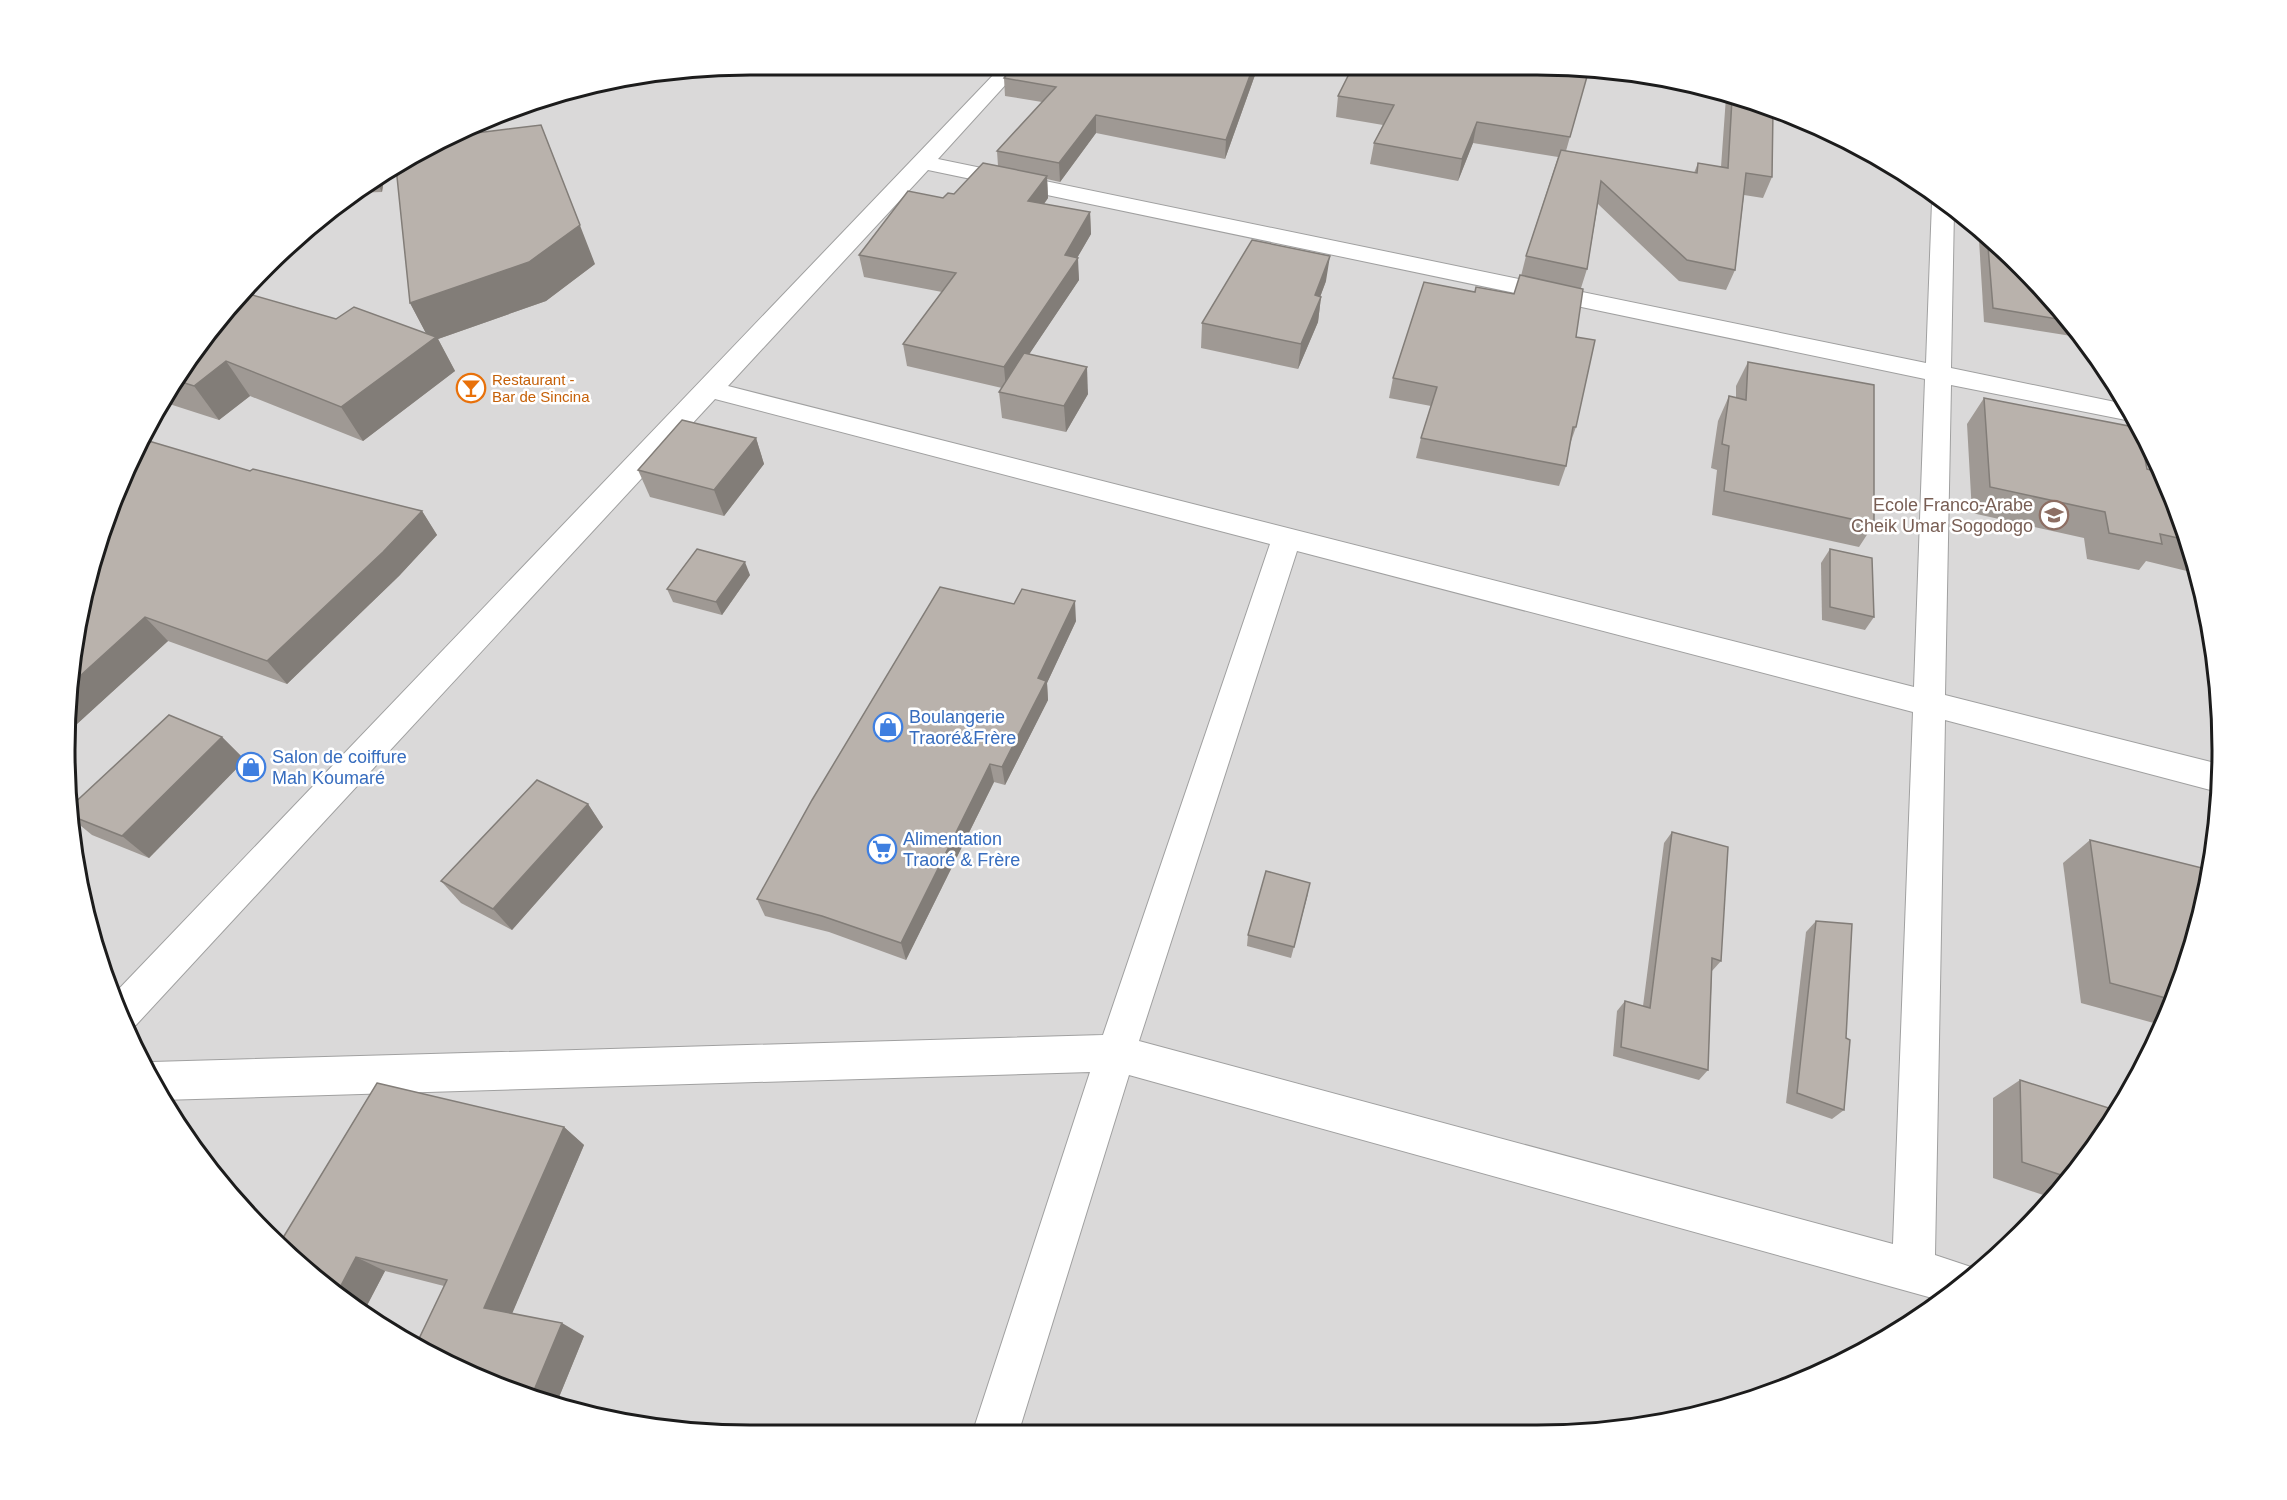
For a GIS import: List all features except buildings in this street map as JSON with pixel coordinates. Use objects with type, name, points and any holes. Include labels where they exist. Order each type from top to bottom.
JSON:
[{"type":"street","points":[[126,1009],[1004,75]]},
{"type":"street","points":[[923,162],[2121,412]]},
{"type":"street","points":[[1913,1271],[1943,210]]},
{"type":"street","points":[[708,389],[2211,776]]},
{"type":"street","points":[[998,1425],[1116,1053],[1287,538]]},
{"type":"street","points":[[161,1081],[1116,1053],[1953,1282]]},
{"type":"shaded area","points":[[706,76],[1581,76],[1669,88],[1712,98],[1795,126],[1875,165],[1948,214],[2014,273],[2044,305],[2073,339],[2122,413],[2161,492],[2176,533],[2199,618],[2206,662],[2211,706],[2211,794],[2199,882],[2189,925],[2161,1008],[2142,1049],[2122,1088],[2073,1161],[2014,1227],[1982,1257],[1948,1286],[1874,1335],[1795,1374],[1712,1402],[1669,1412],[1581,1424],[706,1424],[618,1412],[575,1402],[492,1374],[412,1335],[339,1286],[273,1227],[214,1161],[165,1088],[126,1008],[111,967],[88,882],[76,794],[76,706],[88,618],[98,575],[126,492],[165,412],[189,375],[214,339],[243,305],[273,273],[339,214],[412,165],[492,126],[575,98],[618,88]]},
{"type":"place","name":"Restaurant - Bar de Sincina","points":[[471,388]]},
{"type":"place","name":"Ecole Franco-Arabe Cheik Umar Sogodogo","points":[[2054,515]]},
{"type":"place","name":"Boulangerie Traoré&Frère","points":[[888,727]]},
{"type":"place","name":"Salon de coiffure Mah Koumaré","points":[[251,767]]},
{"type":"place","name":"Alimentation Traoré & Frère","points":[[882,849]]}]
